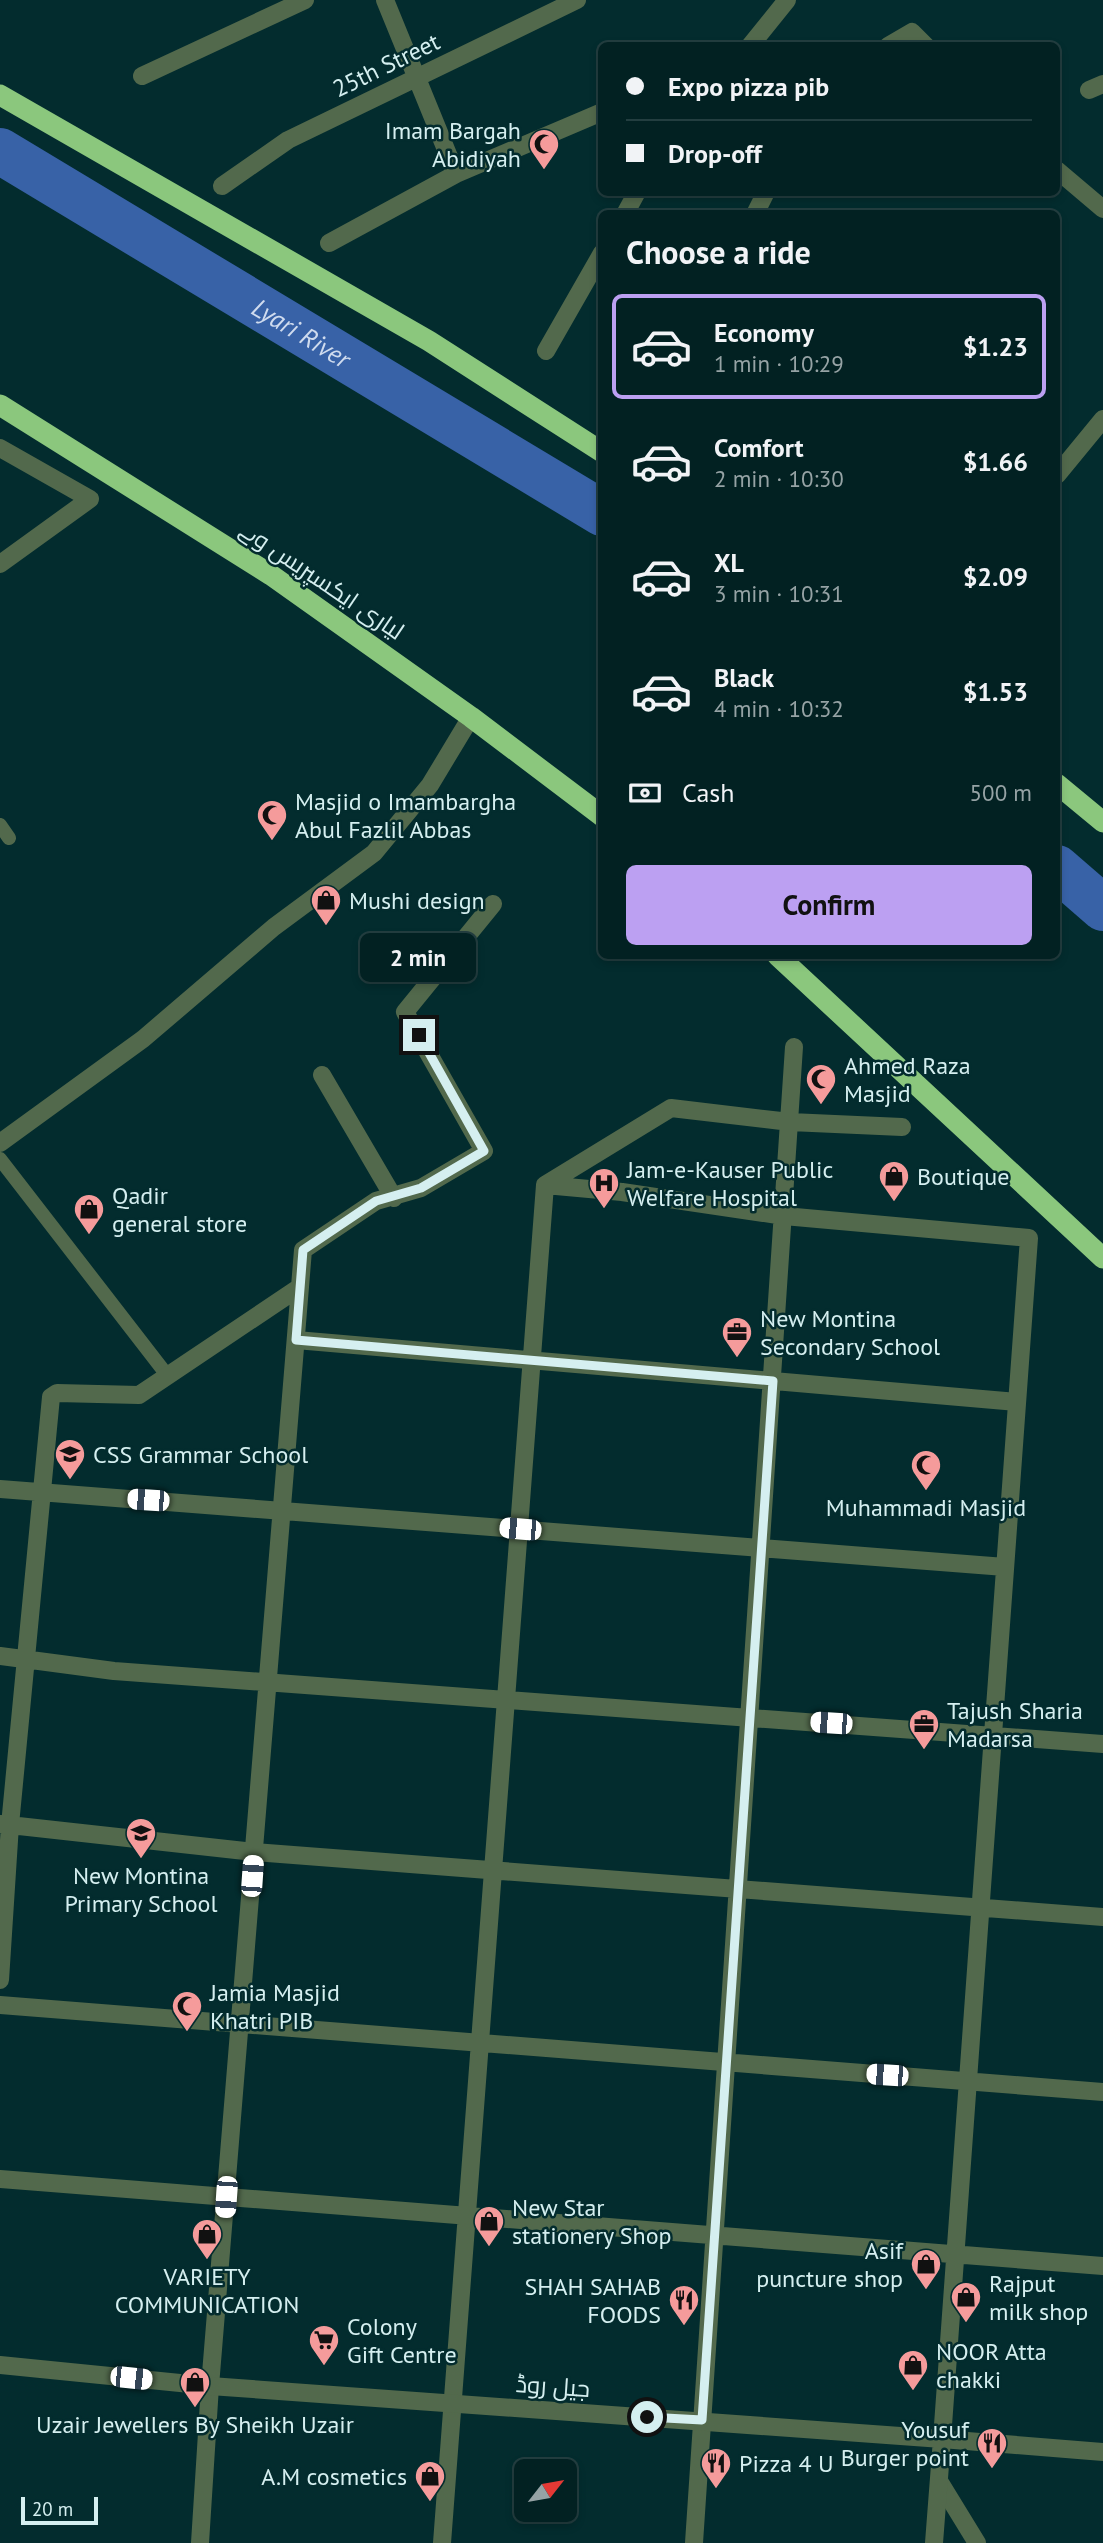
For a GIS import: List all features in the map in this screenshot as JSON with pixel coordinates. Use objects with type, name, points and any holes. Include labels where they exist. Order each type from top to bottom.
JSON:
[{"type":"highway","points":[[0,95],[429,341],[598,449]]},
{"type":"highway","name":"لیاری ایکسپریس وے","points":[[0,405],[271,575],[471,717],[598,813]]},
{"type":"highway","points":[[1060,786],[1103,822]]},
{"type":"highway","points":[[781,959],[1103,1258]]},
{"type":"street","points":[[142,76],[305,0]]},
{"type":"street","points":[[385,0],[456,174]]},
{"type":"street","name":"25th Street","points":[[222,186],[288,140],[577,0]]},
{"type":"street","points":[[753,42],[787,0]]},
{"type":"street","points":[[895,42],[912,32],[922,42]]},
{"type":"street","points":[[329,243],[456,174],[598,114]]},
{"type":"street","points":[[1060,173],[1103,209]]},
{"type":"street","points":[[546,351],[598,260]]},
{"type":"street","points":[[1060,471],[1103,419]]},
{"type":"street","points":[[0,448],[90,499],[0,564]]},
{"type":"street","points":[[0,1143],[143,1039],[274,926],[374,853],[430,785],[471,717]]},
{"type":"street","points":[[201,2543],[210,2386],[303,1250],[376,1201],[394,1198],[421,1188],[484,1151],[405,1012],[493,904]]},
{"type":"street","points":[[694,2543],[794,1047]]},
{"type":"street","points":[[322,1075],[394,1198]]},
{"type":"street","points":[[545,1185],[671,1108],[790,1122],[902,1127]]},
{"type":"street","points":[[545,1185],[622,1192],[784,1216],[1029,1238],[934,2543]]},
{"type":"street","points":[[442,2543],[545,1185]]},
{"type":"street","points":[[0,1980],[5,1824],[25,1658],[51,1397],[57,1393],[139,1395],[300,1287]]},
{"type":"street","points":[[296,1340],[1017,1402]]},
{"type":"street","points":[[0,1489],[1005,1567]]},
{"type":"street","points":[[0,1656],[114,1671],[1103,1744]]},
{"type":"street","points":[[5,1824],[254,1852],[1103,1917]]},
{"type":"street","points":[[0,2005],[1103,2092]]},
{"type":"street","points":[[0,2179],[1103,2266]]},
{"type":"street","name":"جیل روڈ","points":[[0,2365],[210,2386],[702,2420],[1103,2452]]},
{"type":"street","points":[[939,2481],[977,2543]]},
{"type":"lane","points":[[0,825],[9,838]]},
{"type":"lane","points":[[0,1159],[167,1376]]},
{"type":"waterway","name":"Lyari River","points":[[0,151],[598,511]]},
{"type":"waterway","name":"Lyari River","points":[[1060,871],[1103,908]]},
{"type":"place","name":"Imam Bargah Abidiyah","points":[[544,171]]},
{"type":"place","name":"Masjid o Imambargha Abul Fazlil Abbas","points":[[272,842]]},
{"type":"place","name":"Mushi design","points":[[326,927]]},
{"type":"place","name":"Ahmed Raza Masjid","points":[[821,1106]]},
{"type":"place","name":"Boutique","points":[[894,1203]]},
{"type":"place","name":"Jam-e-Kauser Public Welfare Hospital","points":[[604,1210]]},
{"type":"place","name":"Qadir general store","points":[[89,1236]]},
{"type":"place","name":"New Montina Secondary School","points":[[737,1359]]},
{"type":"place","name":"CSS Grammar School","points":[[70,1481]]},
{"type":"place","name":"Muhammadi Masjid","points":[[926,1492]]},
{"type":"place","name":"Tajush Sharia Madarsa","points":[[924,1751]]},
{"type":"place","name":"New Montina Primary School","points":[[141,1860]]},
{"type":"place","name":"Jamia Masjid Khatri PIB","points":[[187,2033]]},
{"type":"place","name":"New Star stationery Shop","points":[[489,2248]]},
{"type":"place","name":"VARIETY COMMUNICATION","points":[[207,2261]]},
{"type":"place","name":"Asif puncture shop","points":[[926,2291]]},
{"type":"place","name":"Rajput milk shop","points":[[966,2324]]},
{"type":"place","name":"SHAH SAHAB FOODS","points":[[684,2327]]},
{"type":"place","name":"Colony Gift Centre","points":[[324,2367]]},
{"type":"place","name":"NOOR Atta chakki","points":[[913,2392]]},
{"type":"place","name":"Uzair Jewellers By Sheikh Uzair","points":[[195,2409]]},
{"type":"place","name":"Yousuf Burger point","points":[[992,2470]]},
{"type":"place","name":"Pizza 4 U","points":[[716,2490]]},
{"type":"place","name":"A.M cosmetics","points":[[430,2503]]},
{"type":"route","points":[[419,1035],[484,1151],[421,1188],[394,1198],[376,1201],[303,1250],[296,1340],[773,1381],[702,2420],[647,2417]]}]
